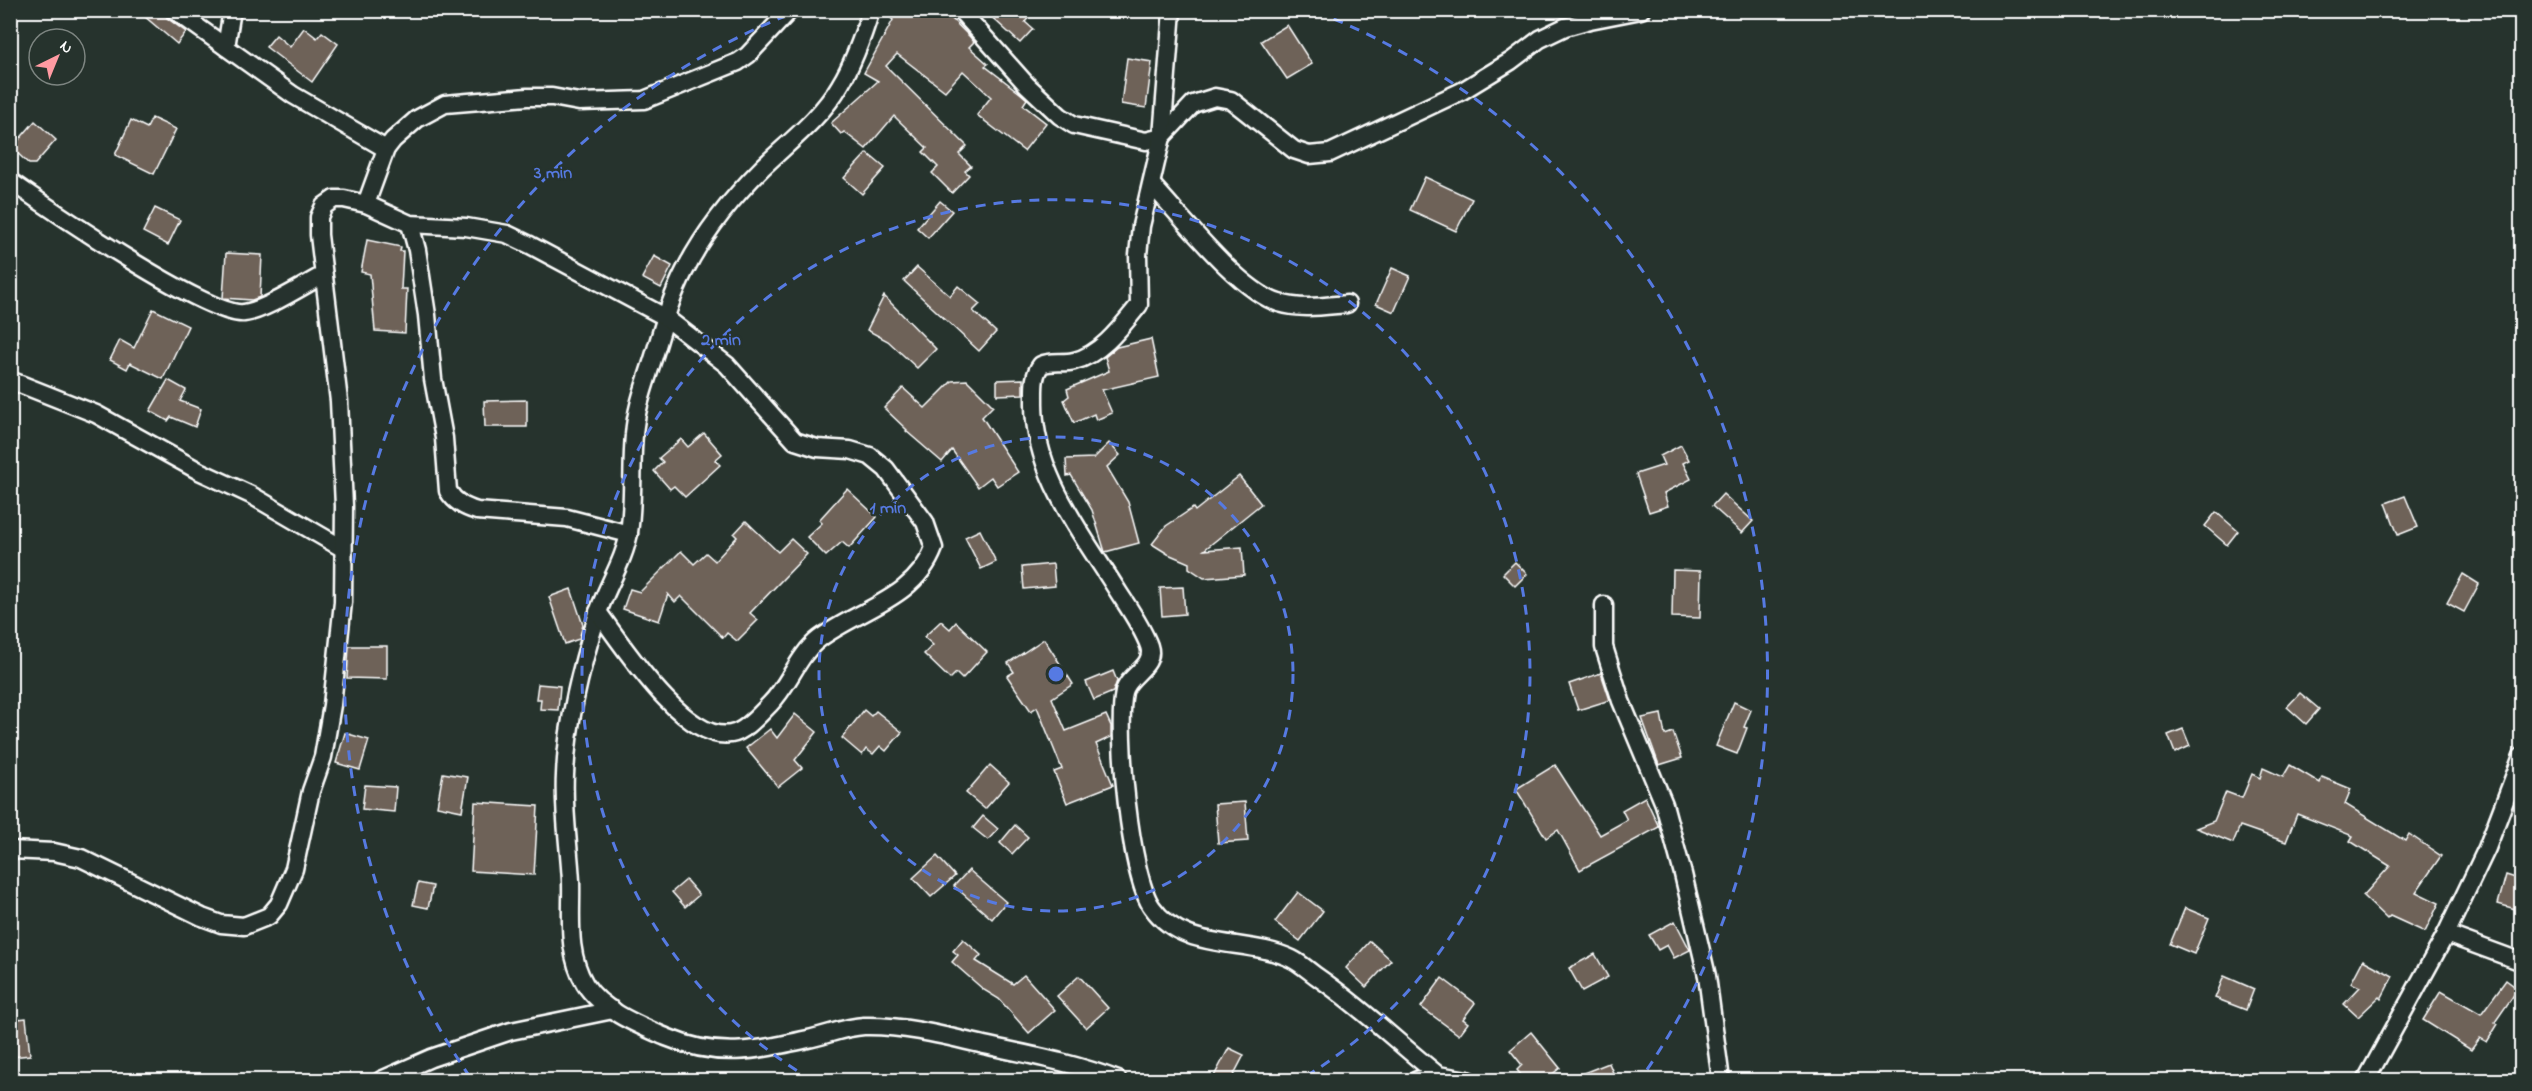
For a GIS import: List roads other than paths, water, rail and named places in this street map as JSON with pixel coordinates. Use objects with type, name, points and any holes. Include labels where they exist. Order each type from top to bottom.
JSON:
[{"type":"street","points":[[174,10],[293,95],[386,149]]},
{"type":"street","points":[[226,47],[232,10]]},
{"type":"street","points":[[366,204],[386,149],[404,128],[445,104],[511,97],[552,97],[579,102],[604,102],[644,100],[656,97],[738,62],[748,55],[790,10]]},
{"type":"street","points":[[871,10],[862,39],[841,84],[818,114],[732,202],[706,236],[685,270],[665,317],[636,420],[631,470],[629,534],[598,612],[571,717],[565,775],[571,942],[575,963],[586,986],[613,1010],[665,1037],[708,1052],[727,1053],[752,1049],[808,1039],[855,1027],[870,1026],[943,1035],[1041,1056],[1087,1068],[1118,1080]]},
{"type":"street","points":[[960,10],[1027,85],[1068,121],[1086,128],[1146,141],[1162,137],[1193,104],[1215,96],[1231,100],[1294,150],[1309,155],[1330,153],[1462,91],[1511,61],[1540,39],[1557,31],[1590,20],[1641,10]]},
{"type":"street","points":[[1172,10],[1162,137],[1141,226],[1138,255],[1139,305],[1102,346],[1091,353],[1073,361],[1048,362],[1041,365],[1037,370],[1034,390],[1036,438],[1044,465],[1064,504],[1132,613],[1150,649],[1150,658],[1145,666],[1129,680],[1124,691],[1122,721],[1130,826],[1138,875],[1152,907],[1175,929],[1195,938],[1255,948],[1292,959],[1346,997],[1438,1075]]},
{"type":"street","points":[[10,181],[106,246],[184,289],[234,312],[245,313],[323,275]]},
{"type":"street","points":[[1152,185],[1250,287],[1278,303],[1306,308],[1347,304]]},
{"type":"street","points":[[10,850],[54,852],[81,858],[221,924],[244,926],[269,915],[279,904],[294,869],[312,791],[323,757],[341,630],[344,506],[339,400],[319,226],[319,217],[324,206],[334,199],[366,204],[410,224],[465,226],[507,234],[665,317],[727,365],[795,441],[811,447],[850,450],[870,456],[886,469],[925,522],[934,548],[921,573],[908,585],[891,598],[837,626],[817,640],[771,702],[738,731],[730,734],[711,732],[681,714],[650,681],[598,612]]},
{"type":"street","points":[[410,224],[417,250],[427,315],[433,378],[444,438],[448,491],[466,507],[477,511],[567,518],[629,534]]},
{"type":"street","points":[[10,380],[96,414],[199,471],[251,495],[342,548]]},
{"type":"street","points":[[1604,605],[1604,647],[1621,701],[1664,804],[1683,874],[1707,975],[1721,1080]]},
{"type":"street","points":[[2366,1080],[2446,934],[2487,848],[2522,756]]},
{"type":"street","points":[[2446,934],[2522,962]]},
{"type":"street","points":[[381,1080],[431,1058],[511,1031],[613,1010]]},
{"type":"street","points":[[1417,1080],[1438,1075],[1468,1080]]}]
